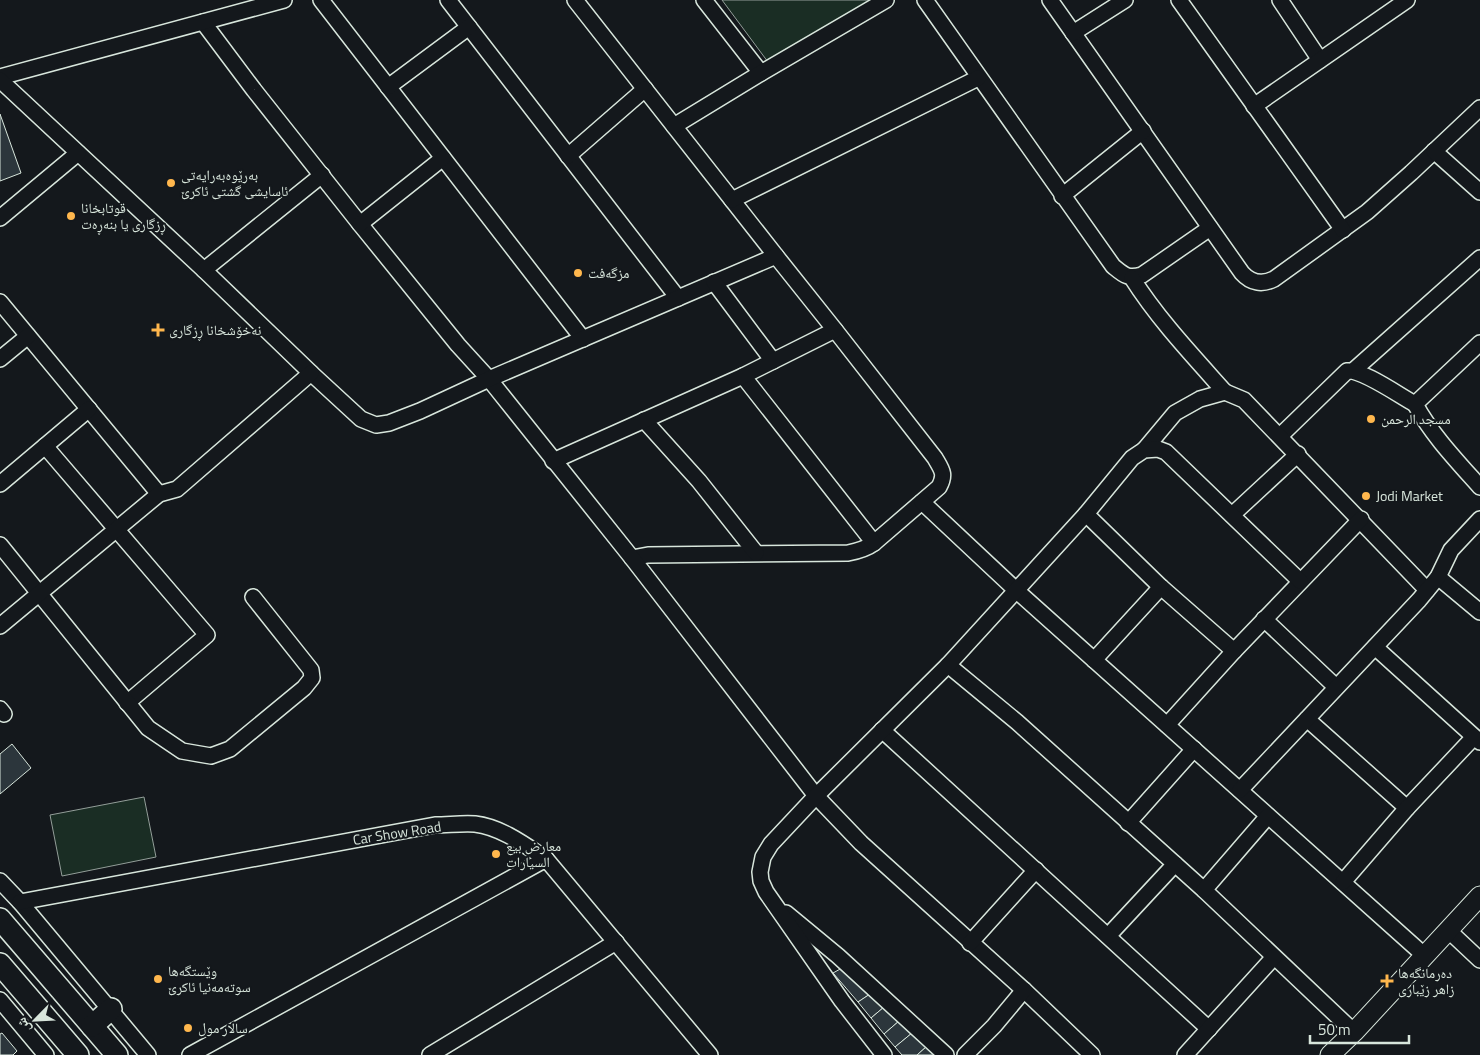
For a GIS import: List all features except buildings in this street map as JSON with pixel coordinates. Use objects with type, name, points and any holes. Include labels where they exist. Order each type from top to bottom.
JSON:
[{"type":"highway","points":[[0,919],[117,1055]]},
{"type":"highway","points":[[0,964],[78,1055]]},
{"type":"highway","points":[[92,1026],[111,1009]]},
{"type":"main road","points":[[1330,1055],[1354,1032],[1480,896]]},
{"type":"street","points":[[0,79],[284,0]]},
{"type":"street","points":[[321,0],[582,339]]},
{"type":"street","points":[[448,0],[678,298]]},
{"type":"street","points":[[575,0],[835,330],[942,471],[944,479],[939,487],[866,549],[848,553],[648,554],[632,558]]},
{"type":"street","points":[[704,0],[761,73]]},
{"type":"street","points":[[674,126],[886,0]]},
{"type":"street","points":[[925,0],[978,78],[1113,266],[1132,278],[1175,335],[1225,392],[1244,400],[1427,590]]},
{"type":"street","points":[[1050,0],[1210,228],[1246,277],[1254,282],[1260,283],[1274,279],[1343,230],[1389,193],[1480,108]]},
{"type":"street","points":[[1073,32],[1125,0]]},
{"type":"street","points":[[1178,0],[1343,230]]},
{"type":"street","points":[[1280,0],[1320,60]]},
{"type":"street","points":[[1254,106],[1405,1]]},
{"type":"street","points":[[203,22],[360,224],[458,345],[489,379],[632,558],[816,796],[861,842],[970,943],[1024,990],[1092,1055]]},
{"type":"street","points":[[388,87],[469,27]]},
{"type":"street","points":[[732,200],[978,78]]},
{"type":"street","points":[[0,79],[311,373],[361,419],[376,425],[389,423],[420,411],[489,379],[776,256]]},
{"type":"street","points":[[568,156],[645,89]]},
{"type":"street","points":[[1062,196],[1143,131]]},
{"type":"street","points":[[1434,151],[1480,192]]},
{"type":"street","points":[[0,218],[78,153]]},
{"type":"street","points":[[360,224],[442,158]]},
{"type":"street","points":[[204,270],[322,174]]},
{"type":"street","points":[[1132,278],[1142,275],[1210,228]]},
{"type":"street","points":[[1280,436],[1341,376],[1347,371],[1354,370],[1480,258]]},
{"type":"street","points":[[714,282],[773,361]]},
{"type":"street","points":[[0,302],[159,494]]},
{"type":"street","points":[[553,461],[743,376],[835,330]]},
{"type":"street","points":[[0,359],[28,336]]},
{"type":"street","points":[[1415,404],[1480,342]]},
{"type":"street","points":[[1354,370],[1415,404],[1427,426],[1441,444],[1480,487]]},
{"type":"street","points":[[0,626],[159,494],[177,489],[311,373]]},
{"type":"street","points":[[743,376],[874,544]]},
{"type":"street","points":[[884,1055],[842,1001],[771,900],[761,881],[760,872],[763,857],[771,844],[816,796],[948,665],[1017,591],[1086,514],[1132,458],[1144,450],[1175,413],[1200,399],[1225,392]]},
{"type":"street","points":[[0,484],[89,409]]},
{"type":"street","points":[[644,420],[699,481],[756,554]]},
{"type":"street","points":[[46,446],[207,635],[127,702]]},
{"type":"street","points":[[1144,450],[1158,448],[1166,452],[1300,581]]},
{"type":"street","points":[[1232,515],[1298,454]]},
{"type":"street","points":[[922,502],[1017,591],[1425,956]]},
{"type":"street","points":[[1086,514],[1161,587],[1234,651]]},
{"type":"street","points":[[1240,790],[1427,590],[1438,577],[1451,550],[1480,518]]},
{"type":"street","points":[[1167,725],[1234,651],[1360,519]]},
{"type":"street","points":[[0,544],[148,728],[182,751],[211,756],[230,749],[304,688],[312,678],[311,670],[252,597]]},
{"type":"street","points":[[1438,577],[1480,612]]},
{"type":"street","points":[[1094,660],[1161,587]]},
{"type":"street","points":[[1264,620],[1336,688]]},
{"type":"street","points":[[1343,882],[1407,808],[1477,739],[1375,647]]},
{"type":"street","points":[[948,665],[1017,722],[1204,890],[1354,1032]]},
{"type":"street","points":[[1307,719],[1407,808]]},
{"type":"street","points":[[882,730],[1209,1029]]},
{"type":"street","points":[[1128,823],[1194,749]]},
{"type":"street","points":[[1204,890],[1268,816]]},
{"type":"street","name":"Car Show Road","points":[[20,902],[435,825],[476,824],[499,831],[546,859],[708,1055]]},
{"type":"street","points":[[190,1055],[546,859]]},
{"type":"street","points":[[1108,936],[1175,864]]},
{"type":"street","points":[[970,943],[1036,870]]},
{"type":"street","points":[[0,881],[20,902],[148,1055]]},
{"type":"street","points":[[771,900],[838,956],[946,1055]]},
{"type":"street","points":[[1448,930],[1480,960]]},
{"type":"street","points":[[430,1055],[616,942]]},
{"type":"street","points":[[1185,1055],[1274,957]]},
{"type":"street","points":[[965,1055],[994,1026],[1024,990]]},
{"type":"street","points":[[0,1000],[46,1055]]},
{"type":"green space","points":[[722,0],[872,0],[768,62]]},
{"type":"green space","points":[[144,797],[156,857],[62,876],[50,815]]},
{"type":"place","name":"بەرێوەبەرایەتی ئاسایشی گشتی ئاکرێ","points":[[171,183]]},
{"type":"place","name":"قوتابخانا ڕزگاری یا بنەڕەت","points":[[71,216]]},
{"type":"place","name":"مزگەفت","points":[[578,273]]},
{"type":"place","name":"نەخۆشخانا ڕزگاری","points":[[158,330]]},
{"type":"place","name":"مسجد الرحمن","points":[[1371,419]]},
{"type":"place","name":"Jodi Market","points":[[1366,496]]},
{"type":"place","name":"معارض بيع السيارات","points":[[496,854]]},
{"type":"place","name":"وێستگەها سوتەمەنیا ئاکرێ","points":[[158,979]]},
{"type":"place","name":"دەرمانگەھا زاهر زێباری","points":[[1387,981]]},
{"type":"place","name":"سالار مول","points":[[188,1028]]}]
